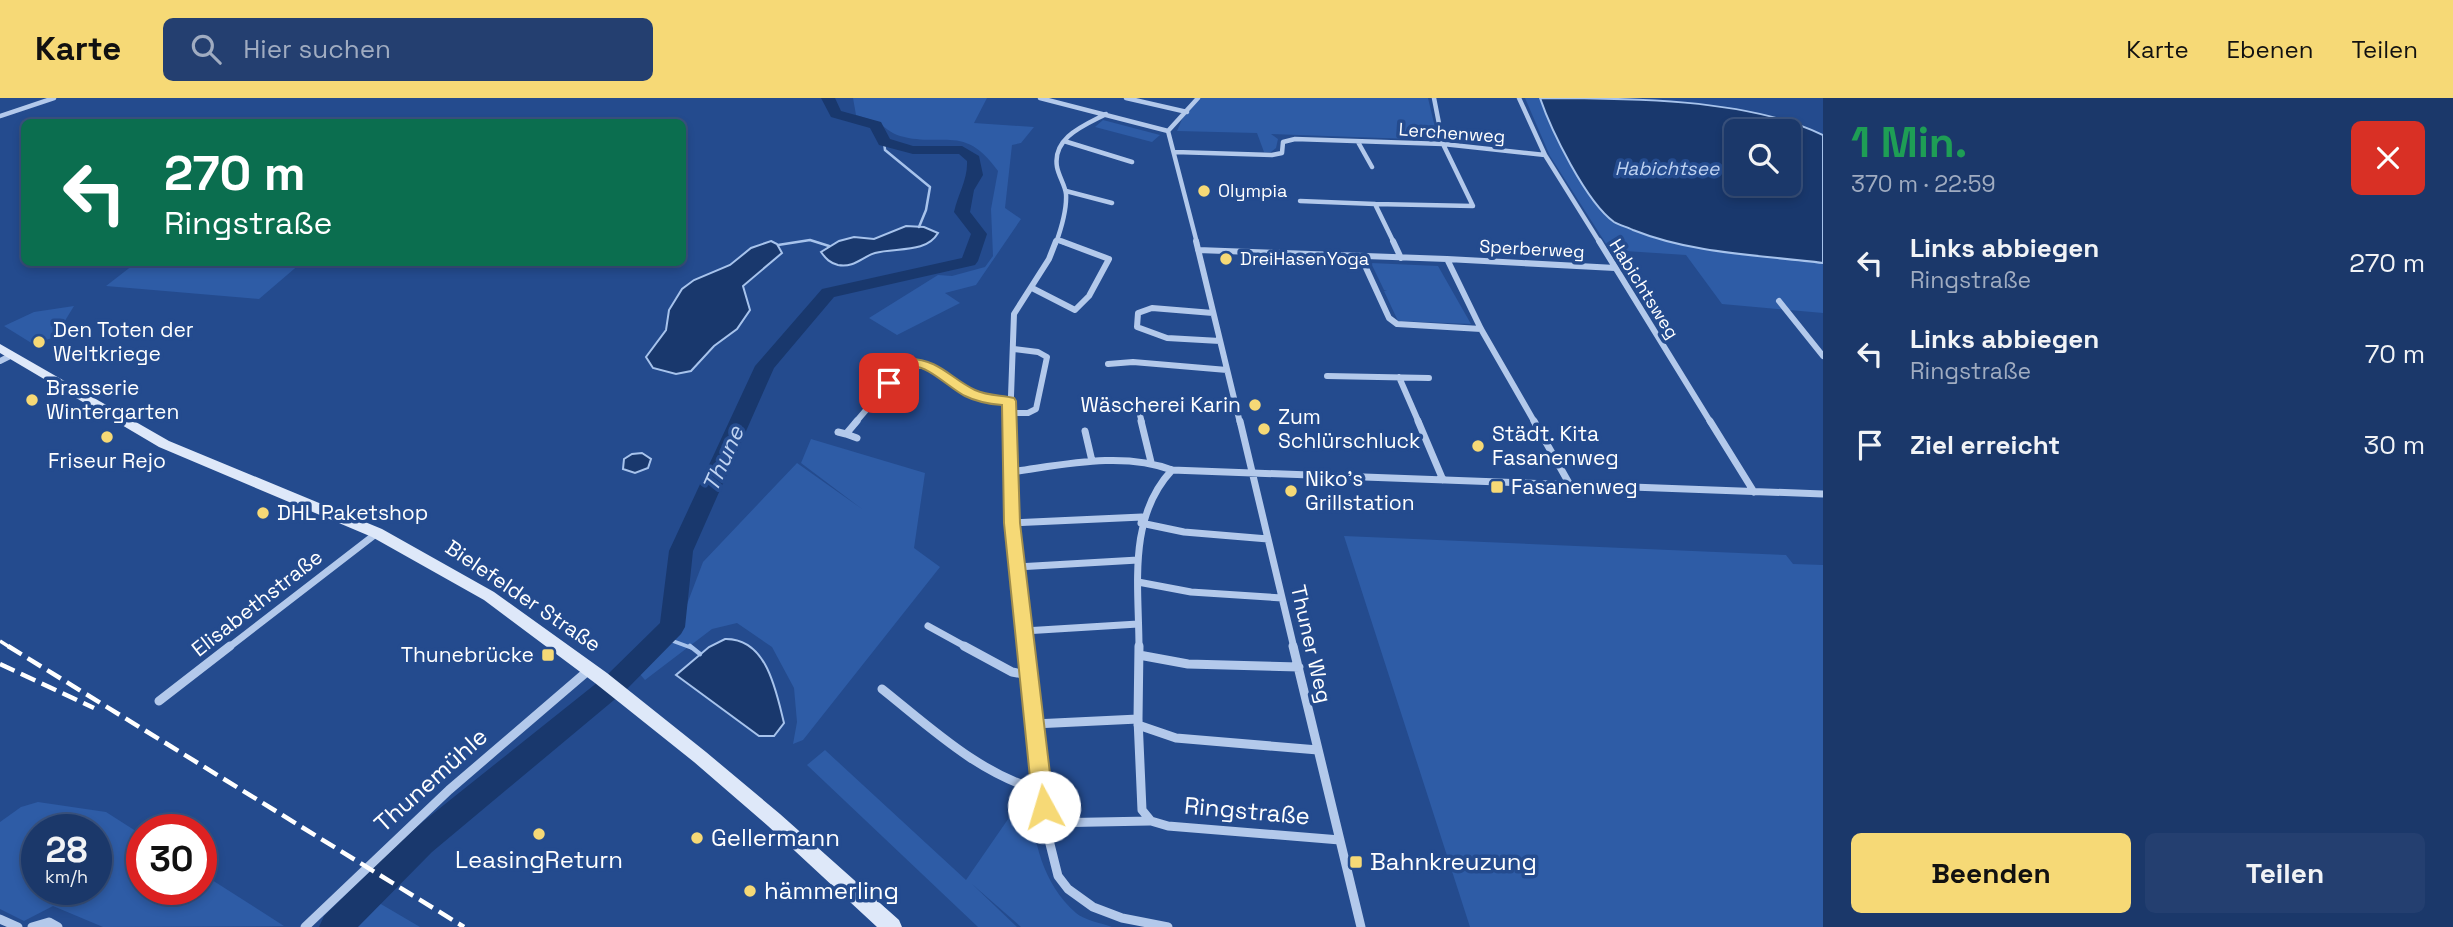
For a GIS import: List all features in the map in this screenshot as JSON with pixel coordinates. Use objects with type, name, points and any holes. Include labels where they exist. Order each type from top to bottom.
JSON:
[{"type":"main road","name":"Bielefelder Straße","points":[[0,348],[164,444],[377,533],[482,591],[621,693],[774,820],[892,927]]},
{"type":"street","points":[[0,116],[54,98]]},
{"type":"street","points":[[1044,98],[1168,131],[1198,98]]},
{"type":"street","points":[[1126,98],[1187,112]]},
{"type":"street","points":[[1300,201],[1473,206],[1443,144],[1434,98]]},
{"type":"street","name":"Habichtsweg","points":[[1519,98],[1545,155],[1754,492]]},
{"type":"street","points":[[1107,114],[1071,132],[1058,152],[1057,167],[1066,191],[1058,240],[1032,288],[1014,314],[1009,401],[1012,523],[1051,857],[1058,875],[1079,899],[1114,915],[1168,927]]},
{"type":"street","name":"Thuner Weg","points":[[1168,131],[1360,927]]},
{"type":"street","name":"Lerchenweg","points":[[1175,152],[1272,155],[1282,153],[1283,142],[1295,139],[1443,144],[1545,155]]},
{"type":"street","points":[[1064,141],[1132,162]]},
{"type":"street","points":[[1358,142],[1372,167]]},
{"type":"street","points":[[1066,191],[1112,203]]},
{"type":"street","points":[[1375,204],[1401,258]]},
{"type":"street","points":[[1032,288],[1075,310],[1089,296],[1109,259],[1058,240]]},
{"type":"street","name":"Sperberweg","points":[[1198,250],[1528,261],[1615,268]]},
{"type":"street","points":[[1361,257],[1390,318],[1397,324],[1481,329]]},
{"type":"street","name":"Sperberweg","points":[[1447,259],[1481,329],[1570,485]]},
{"type":"street","points":[[1779,301],[1823,356]]},
{"type":"street","points":[[1213,313],[1153,308],[1138,313],[1136,321],[1137,327],[1163,337],[1220,341]]},
{"type":"street","points":[[1009,413],[1028,413],[1036,409],[1047,357],[1038,352],[1014,349]]},
{"type":"street","points":[[0,361],[12,355]]},
{"type":"street","points":[[1108,364],[1133,362],[1227,370]]},
{"type":"street","points":[[857,438],[842,433],[909,363],[925,363],[967,392],[985,399],[1009,401]]},
{"type":"street","points":[[1328,376],[1429,378]]},
{"type":"street","points":[[1399,377],[1443,480]]},
{"type":"street","points":[[1139,411],[1151,461]]},
{"type":"street","points":[[1085,431],[1092,461]]},
{"type":"street","points":[[1011,471],[1092,461],[1151,461],[1172,470],[1823,494]]},
{"type":"street","points":[[1151,821],[1145,816],[1141,805],[1138,559],[1142,520],[1153,492],[1172,470]]},
{"type":"street","points":[[1012,523],[1142,520],[1184,532],[1268,539]]},
{"type":"street","name":"Elisabethstraße","points":[[159,701],[377,533]]},
{"type":"street","points":[[1017,566],[1138,559]]},
{"type":"street","points":[[1138,582],[1191,592],[1282,598]]},
{"type":"street","points":[[1024,631],[1138,624]]},
{"type":"street","points":[[928,626],[1012,672],[1029,675]]},
{"type":"street","points":[[1139,655],[1188,664],[1298,667]]},
{"type":"street","name":"Thunemühle","points":[[305,927],[449,790],[595,674]]},
{"type":"street","points":[[882,689],[995,772],[1024,788],[1042,791]]},
{"type":"street","points":[[1034,724],[1138,722],[1176,738],[1318,750]]},
{"type":"street","name":"Ringstraße","points":[[1046,823],[1151,821],[1168,826],[1340,840]]},
{"type":"street","points":[[0,919],[18,927]]},
{"type":"street","points":[[32,927],[49,922],[58,927]]},
{"type":"shaded area","points":[[853,98],[987,98],[974,123],[1034,127],[1021,143],[1012,145],[1005,208],[1021,219],[976,285],[945,293],[960,303],[897,335],[869,318],[938,275],[952,276],[985,267],[993,256],[991,209],[998,171],[986,156],[963,142],[900,136],[877,122],[856,115]]},
{"type":"shaded area","points":[[1198,98],[1428,98],[1438,140],[1271,134],[1278,139],[1276,148],[1271,152],[1264,152],[1257,133],[1177,131],[1183,117]]},
{"type":"shaded area","points":[[1525,98],[1540,98],[1566,156],[1589,192],[1655,239],[1711,250],[1823,263],[1823,313],[1722,304],[1686,255],[1610,250],[1550,156]]},
{"type":"shaded area","points":[[1103,120],[1160,135],[1152,142],[1095,127]]},
{"type":"shaded area","points":[[1371,263],[1438,266],[1471,324],[1398,321],[1384,291],[1387,291],[1384,290]]},
{"type":"shaded area","points":[[132,266],[298,266],[259,299],[106,286]]},
{"type":"shaded area","points":[[74,306],[55,337],[33,344],[4,326],[34,312]]},
{"type":"shaded area","points":[[811,439],[925,473],[914,548],[940,567],[803,740],[793,744],[797,722],[794,688],[772,647],[737,623],[712,629],[645,680],[638,672],[678,628],[703,562],[797,463],[862,509],[801,463]]},
{"type":"shaded area","points":[[1344,536],[1786,555],[1793,564],[1823,565],[1823,927],[1470,927]]},
{"type":"shaded area","points":[[825,750],[966,880],[1024,796],[1029,798],[1037,845],[1055,888],[1076,913],[1112,927],[1021,927],[972,884],[1017,927],[978,927],[807,765]]},
{"type":"shaded area","points":[[38,802],[109,814],[21,814],[21,905],[112,905],[112,816],[126,825],[126,905],[217,905],[217,883],[284,926],[103,927],[53,906],[24,921],[0,909],[0,822],[21,807]]},
{"type":"shaded area","points":[[370,898],[374,900],[420,927],[343,927]]},
{"type":"water","name":"Habichtsee","points":[[1540,98],[1647,100],[1722,107],[1759,114],[1778,119],[1724,119],[1724,196],[1801,196],[1801,126],[1823,135],[1823,263],[1703,249],[1656,238],[1614,222],[1592,199],[1561,146]]},
{"type":"water","points":[[906,226],[924,227],[938,233],[933,240],[918,247],[875,253],[844,266],[826,259],[821,252],[839,241],[854,237],[874,239]]},
{"type":"water","points":[[771,241],[777,244],[782,253],[743,286],[750,310],[737,329],[714,346],[691,371],[676,374],[653,368],[646,357],[666,330],[669,310],[682,289],[694,280],[730,265],[751,248]]},
{"type":"water","points":[[642,453],[651,459],[648,468],[635,473],[623,469],[624,459],[632,454]]},
{"type":"water","points":[[725,639],[739,641],[751,647],[767,669],[784,723],[774,736],[759,736],[676,675],[709,647]]},
{"type":"waterway","name":"Thune","points":[[335,927],[421,842],[617,682],[672,627],[681,551],[765,366],[828,293],[969,261],[979,234],[962,212],[966,190],[975,175],[974,159],[962,150],[913,150],[884,142],[876,125],[836,114],[828,98]]},
{"type":"waterway","points":[[884,142],[885,150],[930,187],[926,210],[919,227]]},
{"type":"waterway","points":[[778,245],[810,240],[829,246]]},
{"type":"waterway","points":[[662,637],[692,648]]},
{"type":"waterway","points":[[690,646],[700,654]]},
{"type":"railway","points":[[0,641],[11,648]]},
{"type":"railway","points":[[8,646],[464,927]]},
{"type":"railway","points":[[0,664],[94,708]]},
{"type":"place","name":"Olympia","points":[[1204,191]]},
{"type":"place","name":"DreiHasenYoga","points":[[1226,259]]},
{"type":"place","name":"Den Toten der Weltkriege","points":[[39,342]]},
{"type":"place","name":"Brasserie Wintergarten","points":[[32,400]]},
{"type":"place","name":"Wäscherei Karin","points":[[1255,405]]},
{"type":"place","name":"Zum Schlürschluck","points":[[1264,429]]},
{"type":"place","name":"Friseur Rejo","points":[[107,437]]},
{"type":"place","name":"Städt. Kita Fasanenweg","points":[[1478,446]]},
{"type":"place","name":"Fasanenweg","points":[[1497,487]]},
{"type":"place","name":"Niko's Grillstation","points":[[1291,491]]},
{"type":"place","name":"DHL Paketshop","points":[[263,513]]},
{"type":"place","name":"Thunebrücke","points":[[548,655]]},
{"type":"place","name":"LeasingReturn","points":[[539,834]]},
{"type":"place","name":"Gellermann","points":[[697,838]]},
{"type":"place","name":"Bahnkreuzung","points":[[1356,862]]},
{"type":"place","name":"hämmerling","points":[[750,891]]},
{"type":"route","points":[[889,383],[909,363],[925,363],[967,392],[985,399],[1009,401],[1012,523],[1044,807]]}]
